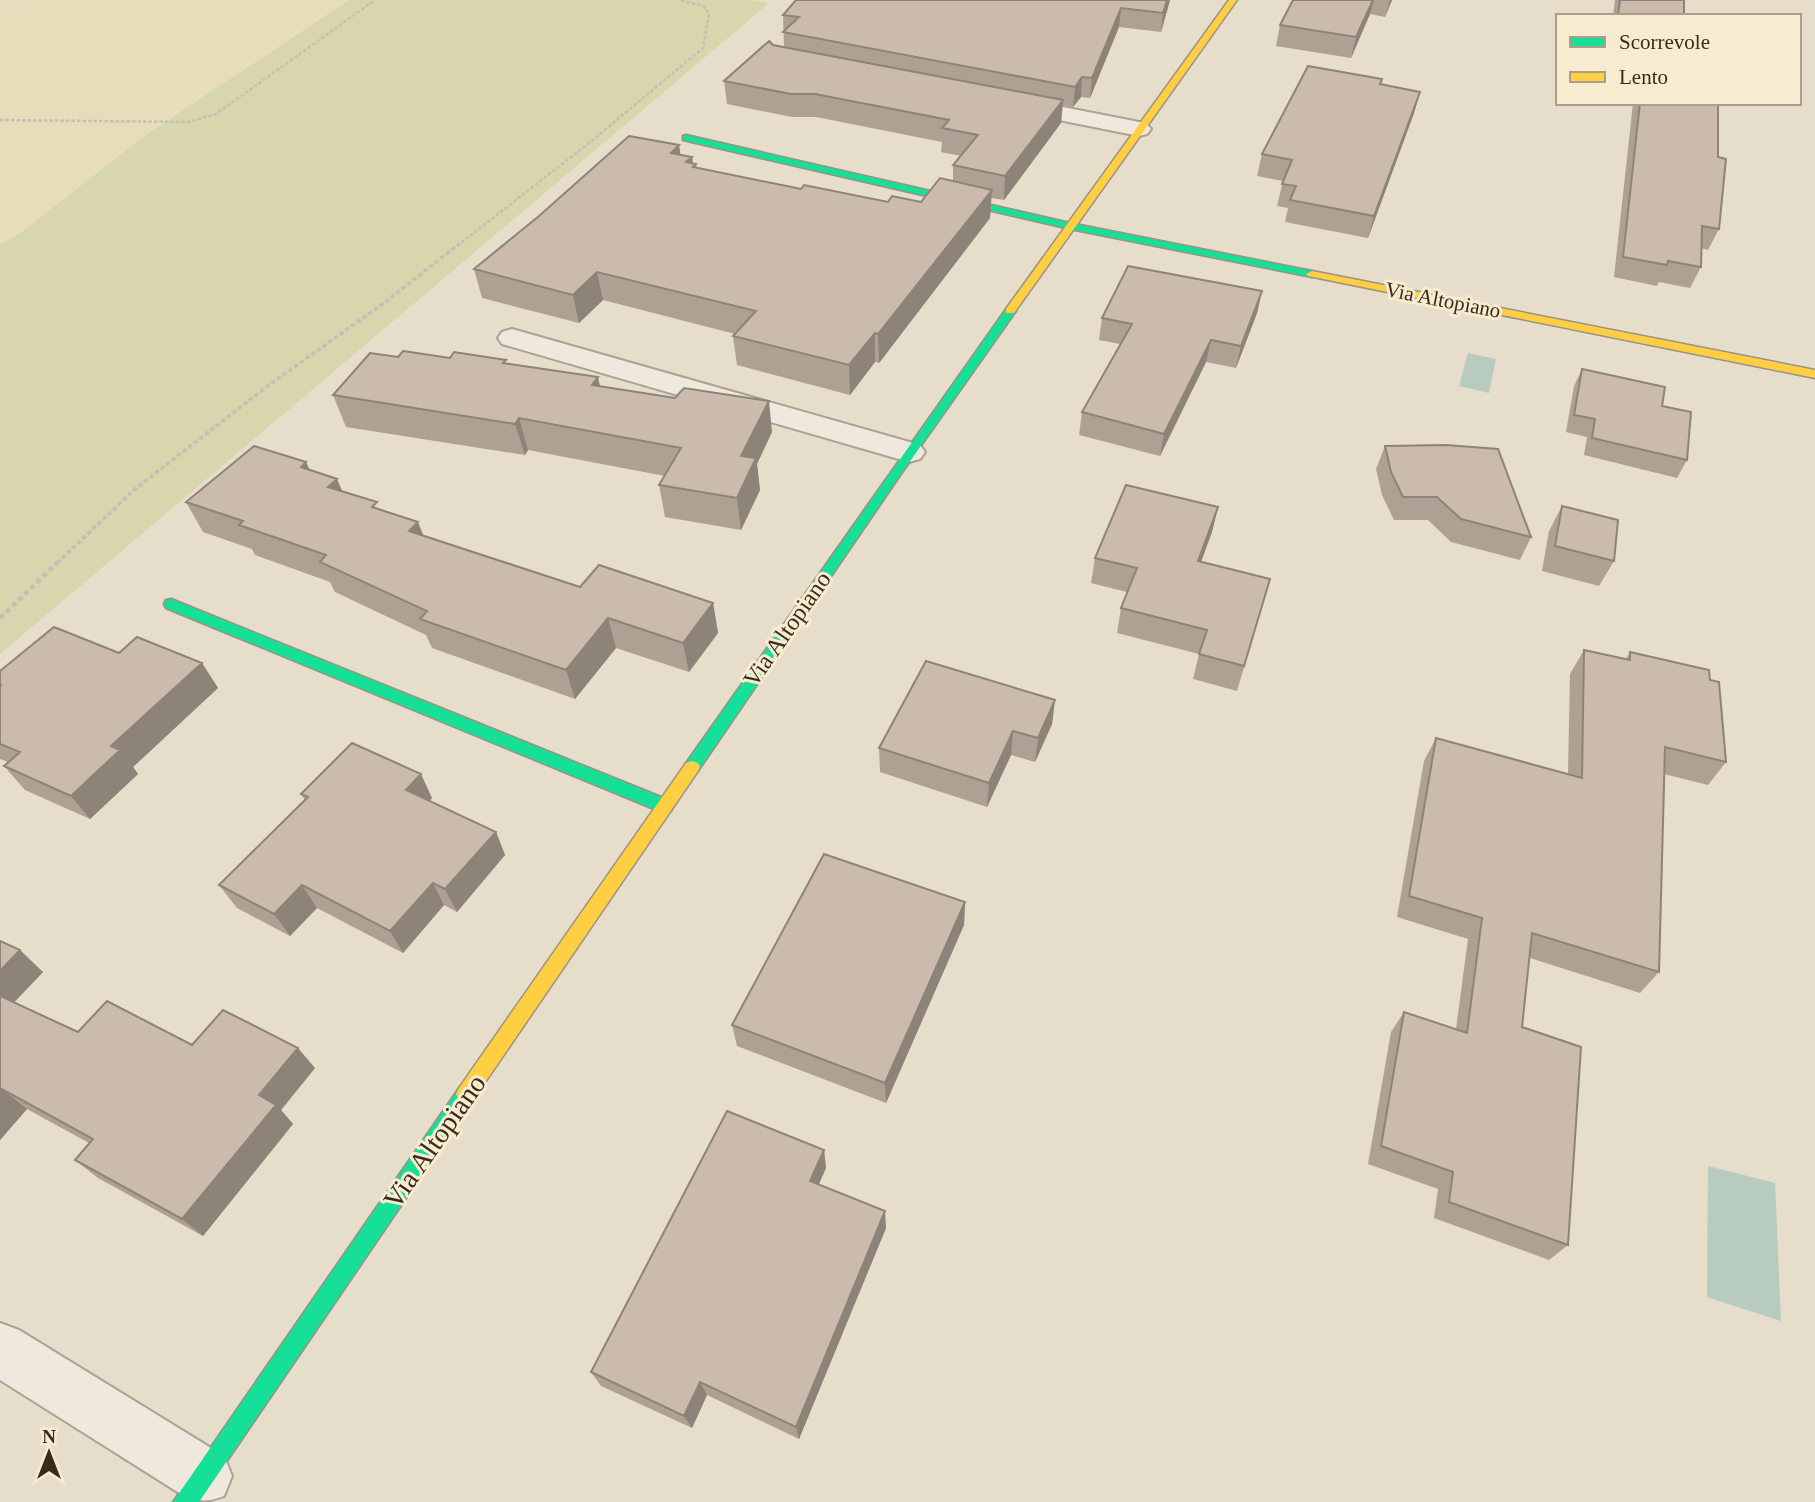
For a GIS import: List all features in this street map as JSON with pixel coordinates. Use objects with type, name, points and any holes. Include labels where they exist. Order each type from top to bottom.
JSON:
[{"type":"street","name":"Via Altopiano","points":[[0,1349],[194,1489],[909,452],[1233,0]]},
{"type":"street","points":[[988,100],[1139,129]]},
{"type":"street","name":"Via Altopiano","points":[[686,138],[1070,226],[1815,374]]},
{"type":"street","points":[[512,338],[909,452]]},
{"type":"street","points":[[171,604],[665,806]]},
{"type":"path","points":[[0,120],[188,122],[216,114],[375,0]]},
{"type":"path","points":[[0,618],[135,489],[269,386],[384,303],[594,139],[702,48],[709,13],[703,6],[679,0]]},
{"type":"shaded area","points":[[349,0],[143,137],[23,231],[0,245],[0,2]]},
{"type":"shaded area","points":[[1468,353],[1496,359],[1489,393],[1459,386]]},
{"type":"shaded area","points":[[1708,1166],[1775,1183],[1781,1321],[1707,1297]]},
{"type":"green space","points":[[349,0],[750,0],[769,3],[0,654],[0,245],[23,231],[143,137]]},
{"type":"building","points":[[796,0],[1167,0],[1163,13],[1121,8],[1092,78],[1082,77],[1075,87],[783,32],[799,17],[783,15]]},
{"type":"building","points":[[1293,0],[1373,0],[1356,37],[1280,25]]},
{"type":"building","points":[[1620,0],[1684,0],[1684,14],[1618,14]]},
{"type":"building","points":[[769,41],[773,45],[1063,100],[1005,176],[953,165],[978,135],[942,128],[949,120],[815,94],[791,94],[724,81]]},
{"type":"building","points":[[1308,66],[1382,79],[1380,84],[1420,92],[1374,216],[1290,200],[1296,186],[1282,184],[1292,160],[1262,154]]},
{"type":"building","points":[[1640,105],[1718,105],[1718,157],[1726,159],[1719,229],[1702,226],[1701,267],[1668,261],[1667,265],[1623,257]]},
{"type":"building","points":[[629,136],[679,145],[671,153],[692,157],[686,162],[696,164],[693,167],[801,189],[804,185],[888,202],[892,196],[921,202],[940,178],[992,190],[878,334],[875,333],[849,365],[733,336],[756,311],[597,272],[573,295],[474,269],[539,216]]},
{"type":"building","points":[[1128,266],[1262,291],[1241,346],[1211,340],[1164,434],[1082,412],[1132,324],[1102,318]]},
{"type":"building","points":[[403,351],[450,358],[454,352],[506,360],[503,363],[598,377],[592,385],[675,398],[684,388],[769,401],[741,456],[756,458],[737,498],[659,485],[681,448],[519,418],[515,424],[333,395],[370,353],[398,357]]},
{"type":"building","points":[[1582,369],[1665,387],[1662,406],[1691,412],[1687,460],[1592,438],[1595,419],[1574,415]]},
{"type":"building","points":[[1446,445],[1498,449],[1531,537],[1461,519],[1437,497],[1403,497],[1391,472],[1385,446]]},
{"type":"building","points":[[254,446],[306,462],[301,467],[337,479],[328,487],[377,502],[372,507],[418,522],[409,531],[580,587],[599,565],[713,603],[683,643],[608,618],[566,670],[420,619],[427,611],[320,562],[326,555],[239,525],[243,521],[186,502]]},
{"type":"building","points":[[1126,485],[1218,507],[1198,561],[1270,579],[1244,666],[1199,654],[1207,630],[1121,608],[1137,568],[1095,558]]},
{"type":"building","points":[[1562,506],[1618,520],[1614,561],[1555,546]]},
{"type":"building","points":[[54,627],[119,653],[137,637],[202,663],[111,746],[120,750],[71,796],[4,766],[20,752],[0,744],[0,671]]},
{"type":"building","points":[[1584,650],[1630,660],[1630,652],[1709,670],[1710,680],[1719,682],[1726,762],[1665,747],[1659,972],[1532,933],[1522,1027],[1581,1047],[1568,1245],[1449,1202],[1453,1172],[1381,1146],[1404,1012],[1467,1033],[1482,918],[1409,896],[1436,738],[1582,778]]},
{"type":"building","points":[[926,661],[1055,700],[1038,738],[1013,731],[989,783],[879,748]]},
{"type":"building","points":[[352,743],[421,774],[406,790],[496,832],[445,889],[433,883],[390,931],[302,885],[274,914],[219,885],[308,797],[301,794]]},
{"type":"building","points":[[824,854],[965,902],[885,1083],[732,1025]]},
{"type":"building","points":[[0,941],[20,950],[0,971]]},
{"type":"building","points":[[0,996],[78,1032],[107,1001],[192,1045],[223,1010],[298,1048],[259,1095],[276,1105],[182,1219],[75,1160],[93,1139],[2,1089],[0,1092]]},
{"type":"building","points":[[727,1111],[824,1150],[810,1181],[885,1211],[796,1427],[700,1382],[684,1416],[591,1372]]},
{"type":"traffic: fast","points":[[686,138],[1070,226],[1312,274]]},
{"type":"traffic: fast","points":[[692,767],[1010,311]]},
{"type":"traffic: fast","points":[[171,604],[665,806]]},
{"type":"traffic: fast","points":[[185,1502],[466,1094]]},
{"type":"traffic: slow","points":[[1010,311],[1233,0]]},
{"type":"traffic: slow","points":[[1312,274],[1815,374]]},
{"type":"traffic: slow","points":[[466,1094],[692,767]]}]
